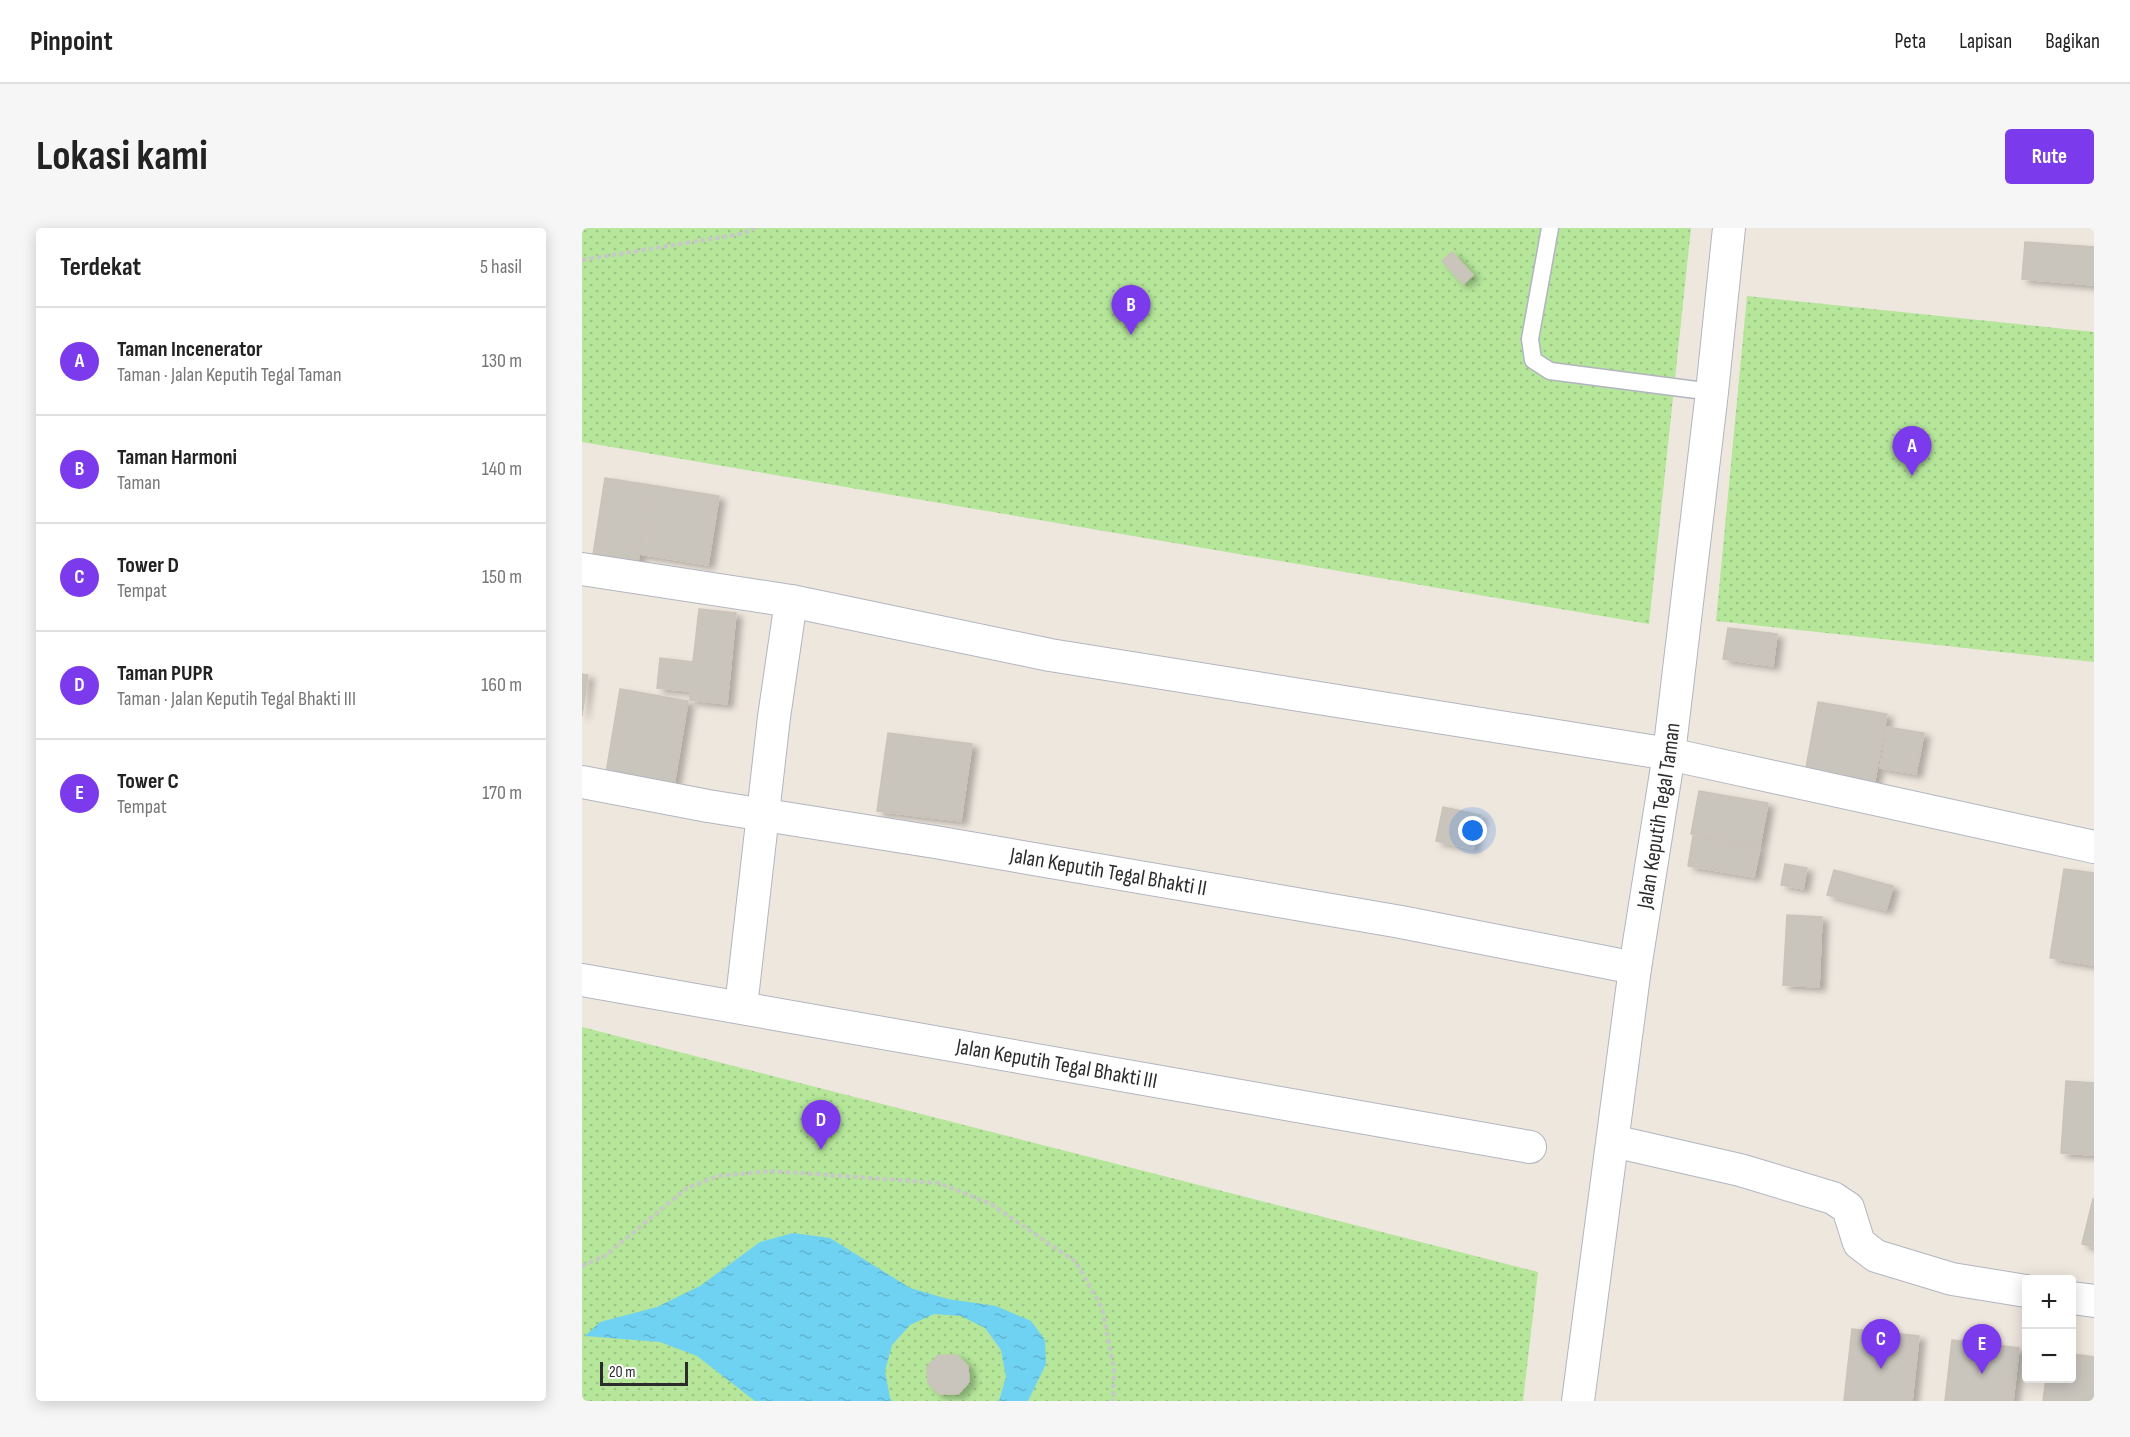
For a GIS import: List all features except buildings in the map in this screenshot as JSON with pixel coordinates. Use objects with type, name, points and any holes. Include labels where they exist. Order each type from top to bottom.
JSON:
[{"type":"street","name":"Jalan Keputih Tegal Taman","points":[[1578,1401],[1635,968],[1669,754],[1729,228]]},
{"type":"street","points":[[582,569],[791,601],[1050,655],[1669,754],[2094,846]]},
{"type":"street","points":[[741,1007],[774,717],[791,601]]},
{"type":"street","name":"Jalan Keputih Tegal Bhakti II","points":[[582,782],[1401,922],[1635,968]]},
{"type":"street","name":"Jalan Keputih Tegal Bhakti III","points":[[582,980],[1530,1147]]},
{"type":"street","points":[[1613,1141],[1740,1170],[1833,1198],[1848,1208],[1859,1243],[1876,1256],[1952,1279],[2022,1290]]},
{"type":"street","points":[[2076,1299],[2094,1301]]},
{"type":"lane","points":[[1550,228],[1530,339],[1533,360],[1550,371],[1712,392]]},
{"type":"path","points":[[739,228],[741,234]]},
{"type":"path","points":[[582,260],[741,234],[755,228]]},
{"type":"path","points":[[582,1266],[606,1255],[687,1188],[718,1176],[772,1171],[939,1183],[991,1204],[1076,1262],[1102,1308],[1114,1370],[1113,1401]]},
{"type":"green space","points":[[582,228],[1691,228],[1649,624],[582,442]]},
{"type":"green space","points":[[1747,296],[2094,332],[2094,662],[1716,621]]},
{"type":"green space","points":[[582,1027],[1538,1272],[1523,1401],[582,1401]]},
{"type":"water","points":[[793,1233],[830,1238],[910,1288],[948,1299],[996,1306],[1031,1321],[1045,1340],[1046,1364],[1028,1401],[999,1401],[1006,1377],[1001,1350],[985,1328],[961,1316],[934,1314],[910,1325],[892,1345],[885,1371],[892,1401],[755,1401],[697,1356],[660,1342],[585,1336],[600,1322],[657,1307],[700,1286],[760,1242]]},
{"type":"place","name":"Taman Harmoni","points":[[1131,335]]},
{"type":"place","name":"Taman Incenerator","points":[[1912,476]]},
{"type":"place","name":"Taman PUPR","points":[[821,1150]]},
{"type":"place","name":"Tower D","points":[[1881,1369]]},
{"type":"place","name":"Tower C","points":[[1982,1374]]}]
